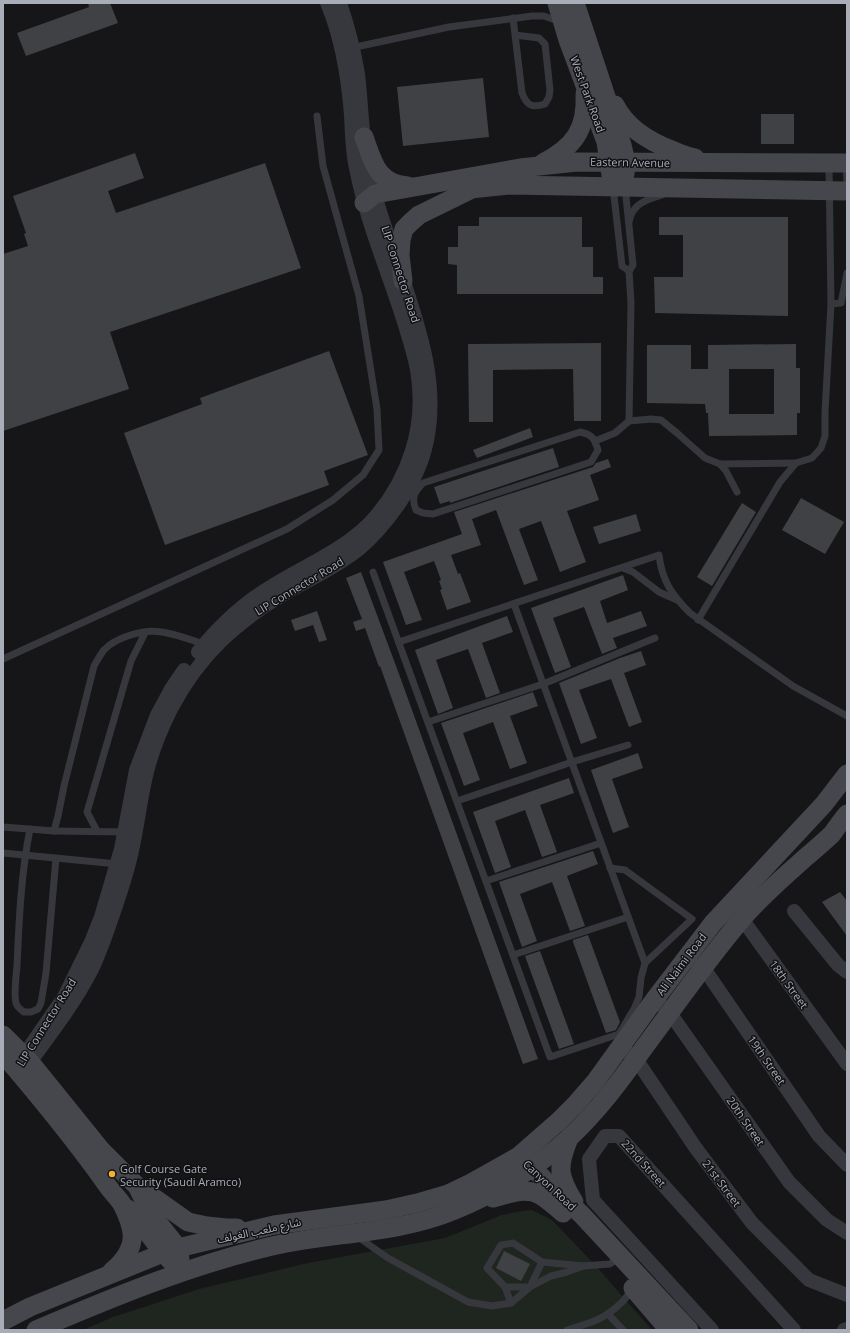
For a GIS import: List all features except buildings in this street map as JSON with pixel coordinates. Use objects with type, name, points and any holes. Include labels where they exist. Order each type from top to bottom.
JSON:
[{"type":"main road","name":"West Park Road","points":[[557,3],[563,23],[592,79],[622,145],[618,162],[619,187]]},
{"type":"main road","name":"West Park Road","points":[[575,3],[592,79]]},
{"type":"main road","points":[[592,79],[631,127],[642,135],[658,145],[690,157],[724,163]]},
{"type":"main road","points":[[540,165],[557,156],[569,146],[576,137],[582,124],[592,79]]},
{"type":"main road","name":"Eastern Avenue","points":[[364,137],[375,167],[383,176],[393,183],[416,186]]},
{"type":"main road","name":"Eastern Avenue","points":[[372,201],[416,186],[540,165],[577,162],[724,163],[842,168]]},
{"type":"main road","points":[[372,201],[510,185],[838,191]]},
{"type":"main road","points":[[403,281],[400,255],[401,240],[404,229],[419,215],[474,188]]},
{"type":"main road","name":"Ali Naimi Road","points":[[526,1165],[559,1121],[595,1082],[655,999],[713,923],[824,804],[847,774]]},
{"type":"main road","name":"Ali Naimi Road","points":[[526,1165],[569,1138],[613,1090],[703,967],[742,919],[770,889],[831,835],[847,814]]},
{"type":"main road","points":[[3,1035],[114,1195],[170,1251]]},
{"type":"main road","points":[[3,1054],[23,1062],[100,1150],[136,1186],[188,1222],[226,1228],[274,1226]]},
{"type":"main road","points":[[569,1138],[561,1160],[562,1179],[574,1214]]},
{"type":"main road","points":[[472,1203],[526,1165]]},
{"type":"main road","name":"Canyon Road","points":[[526,1165],[559,1195],[615,1261],[689,1330]]},
{"type":"main road","name":"شارع ملعب الغولف","points":[[3,1321],[30,1307],[170,1251],[274,1226],[386,1210],[417,1203],[448,1194],[471,1183],[526,1165]]},
{"type":"main road","points":[[136,1186],[182,1272]]},
{"type":"main road","points":[[472,1203],[513,1193],[533,1192],[574,1214]]},
{"type":"main road","points":[[106,1276],[122,1262],[129,1251],[132,1242],[133,1234],[121,1203]]},
{"type":"main road","name":"شارع ملعب الغولف","points":[[36,1330],[182,1272],[268,1247],[301,1240],[404,1226],[452,1212],[472,1203]]},
{"type":"main road","name":"Canyon Road","points":[[615,1261],[630,1285],[669,1330]]},
{"type":"street","name":"LIP Connector Road","points":[[23,1062],[70,1008],[93,968],[110,923],[130,832],[148,768],[159,737],[171,710],[209,645],[227,620],[251,600],[270,587],[335,550],[360,532],[375,517],[390,498],[408,463],[415,442],[419,420],[420,401],[418,376],[372,201],[358,73],[337,31],[327,3]]},
{"type":"street","name":"LIP Connector Road","points":[[209,645],[260,608],[332,568],[358,550],[378,531],[408,490],[425,449],[430,422],[430,377],[425,353],[403,281],[372,201],[356,168],[349,93],[347,49],[340,3]]},
{"type":"street","name":"18th Street","points":[[731,904],[847,1064]]},
{"type":"street","points":[[794,911],[838,964],[847,972]]},
{"type":"street","name":"19th Street","points":[[688,955],[703,967],[819,1136],[847,1165]]},
{"type":"street","name":"20th Street","points":[[655,999],[670,1013],[789,1182],[827,1220],[847,1233]]},
{"type":"street","name":"21st Street","points":[[622,1046],[636,1059],[695,1147],[752,1223],[809,1280],[847,1295]]},
{"type":"street","name":"22nd Street","points":[[712,1330],[593,1200],[589,1159],[605,1136],[619,1136],[794,1330]]},
{"type":"lane","points":[[347,49],[449,27],[513,18],[544,16],[563,23]]},
{"type":"lane","points":[[513,18],[515,35],[522,93],[526,102],[531,106],[537,107],[545,104],[549,97],[550,90],[545,44],[539,38],[515,35]]},
{"type":"lane","points":[[3,659],[287,529],[333,500],[363,475],[379,450],[377,409],[359,296],[323,166],[317,116]]},
{"type":"lane","points":[[595,441],[615,433],[629,421],[651,419],[661,420],[677,432],[705,458],[720,464],[796,463],[812,458],[821,448],[825,436],[825,412],[838,191],[842,168]]},
{"type":"lane","points":[[619,187],[628,224],[633,265],[629,271],[631,303],[629,421]]},
{"type":"lane","points":[[619,187],[622,266],[629,271]]},
{"type":"lane","points":[[628,224],[634,210],[641,203],[681,189]]},
{"type":"lane","points":[[831,304],[841,303],[847,273]]},
{"type":"lane","points":[[580,432],[589,434],[594,438],[598,450],[591,462],[433,514],[423,513],[416,510],[413,501],[416,492],[422,483],[580,432]]},
{"type":"lane","points":[[698,620],[780,482],[796,463]]},
{"type":"lane","points":[[720,464],[726,471],[737,492]]},
{"type":"lane","points":[[418,469],[422,483]]},
{"type":"lane","points":[[399,642],[659,556],[661,571],[667,585],[677,600],[698,620],[792,686],[847,716]]},
{"type":"lane","points":[[622,568],[633,572],[659,592],[677,600]]},
{"type":"lane","points":[[373,572],[550,1057],[619,1034],[634,1009],[639,997],[641,978],[645,963],[692,919],[625,870],[610,868]]},
{"type":"lane","points":[[514,604],[645,963]]},
{"type":"lane","points":[[54,831],[94,666],[104,650],[113,643],[127,636],[145,632],[161,632],[209,645]]},
{"type":"lane","points":[[97,831],[86,812],[131,661],[145,632]]},
{"type":"lane","points":[[428,722],[543,684],[655,638]]},
{"type":"lane","points":[[457,801],[572,762],[628,745]]},
{"type":"lane","points":[[3,827],[54,831],[130,832]]},
{"type":"lane","points":[[30,829],[25,855],[18,934],[16,986],[16,1003],[24,1012],[31,1012],[38,1009],[41,1003],[56,858]]},
{"type":"lane","points":[[486,881],[601,843]]},
{"type":"lane","points":[[3,853],[123,864]]},
{"type":"lane","points":[[513,955],[628,916]]},
{"type":"lane","points":[[353,1234],[388,1258],[468,1302],[492,1306],[511,1304],[530,1287],[551,1276],[583,1266],[615,1261]]},
{"type":"lane","points":[[511,1304],[505,1287],[486,1268],[501,1245],[513,1243],[542,1262],[583,1266]]},
{"type":"lane","points":[[530,1287],[542,1262]]},
{"type":"lane","points":[[567,1330],[598,1320],[608,1314],[628,1295],[630,1285]]},
{"type":"lane","points":[[505,1287],[530,1287]]},
{"type":"lane","points":[[608,1314],[623,1330]]},
{"type":"shaded area","points":[[532,1210],[552,1220],[596,1266],[652,1330],[83,1330],[113,1317],[199,1289],[308,1263],[445,1238],[502,1215]]},
{"type":"place","name":"Golf Course Gate Security (Saudi Aramco)","points":[[112,1174]]}]
